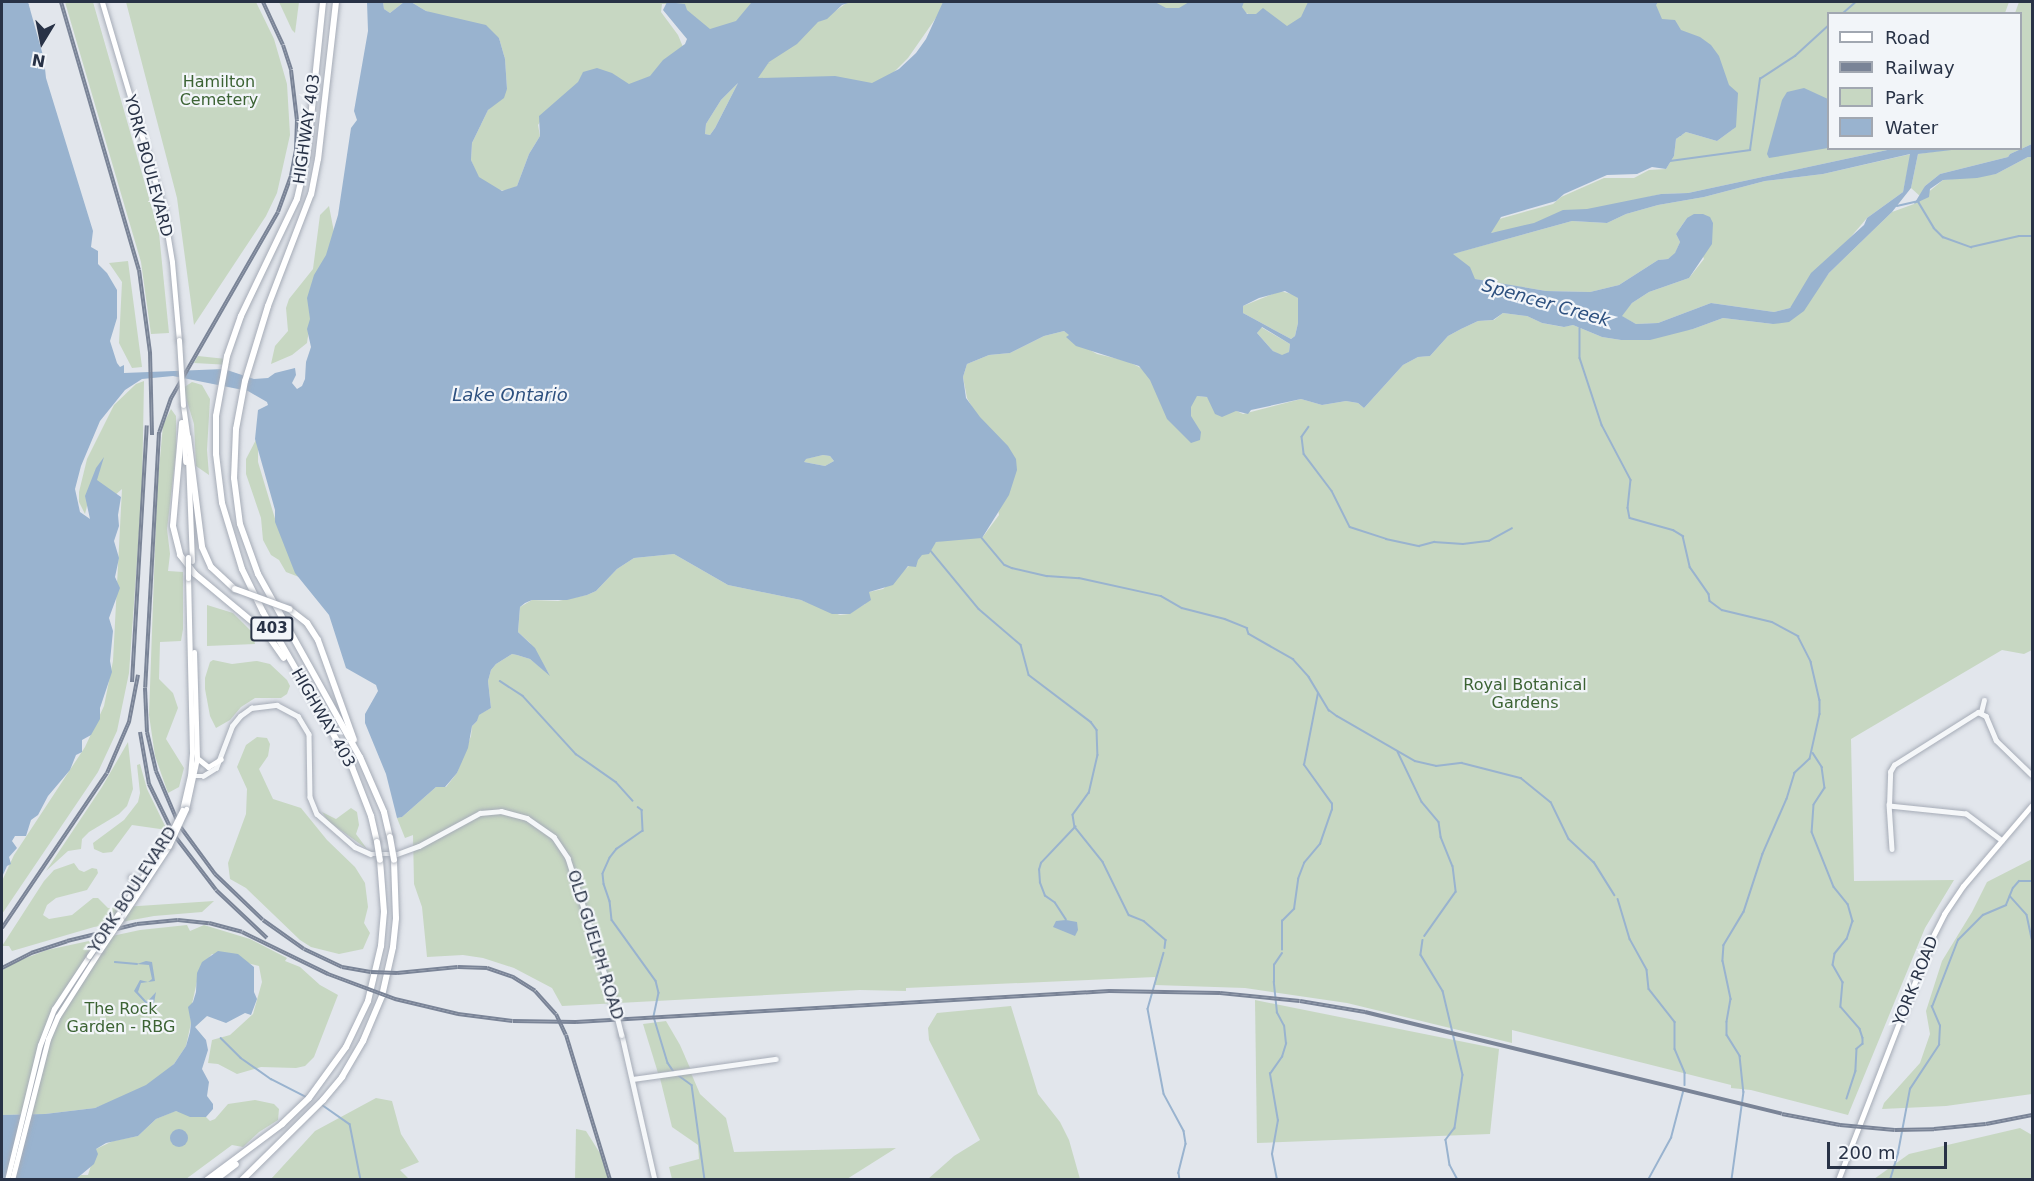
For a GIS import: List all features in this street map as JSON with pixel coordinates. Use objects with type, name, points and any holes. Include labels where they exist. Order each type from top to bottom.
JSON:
[{"type":"highway","name":"HIGHWAY 403","points":[[207,1179],[254,1148],[289,1118],[329,1073],[346,1047],[368,1001],[381,946],[384,912],[381,860],[363,792],[263,612],[235,549],[222,503],[215,437],[218,400],[227,356],[241,316],[297,199],[307,156],[323,2]]},
{"type":"highway","name":"HIGHWAY 403","points":[[242,1179],[295,1131],[342,1077],[363,1041],[382,996],[396,918],[393,860],[384,812],[360,758],[274,605],[247,545],[240,524],[234,478],[240,404],[250,361],[311,194],[318,159],[336,2]]},
{"type":"highway","points":[[182,423],[173,526],[180,555],[195,574],[267,634],[322,717]]},
{"type":"highway","points":[[188,437],[202,548],[211,567],[235,589],[289,609],[307,623],[318,640],[360,758]]},
{"type":"highway","points":[[248,1179],[295,1131]]},
{"type":"highway","points":[[215,1179],[254,1148]]},
{"type":"main road","name":"YORK BOULEVARD","points":[[102,2],[163,208],[172,262],[183,405],[188,437],[192,777]]},
{"type":"main road","name":"YORK BOULEVARD","points":[[183,405],[182,423],[190,559]]},
{"type":"main road","name":"YORK BOULEVARD","points":[[12,1179],[40,1045],[54,1010],[167,844],[184,809],[197,758],[190,580]]},
{"type":"main road","points":[[197,758],[208,767],[221,759]]},
{"type":"main road","name":"YORK ROAD","points":[[1838,1179],[1932,938],[1951,901],[2032,805]]},
{"type":"main road","name":"YORK BOULEVARD","points":[[7,1179],[31,1086],[58,1016],[119,916]]},
{"type":"street","points":[[1981,712],[1984,700]]},
{"type":"street","name":"OLD GUELPH ROAD","points":[[221,759],[232,726],[240,716],[251,708],[277,705],[298,716],[309,734],[310,797],[317,814],[327,826],[355,847],[384,856],[403,853],[480,813],[516,814],[537,824],[554,837],[568,858],[613,1000],[655,1179]]},
{"type":"street","points":[[1892,849],[1888,779],[1894,765],[1975,713],[1981,712],[1986,716],[1996,740],[2032,775]]},
{"type":"street","points":[[192,777],[213,772],[221,759]]},
{"type":"street","points":[[1889,795],[1889,806],[1966,814],[2002,841]]},
{"type":"street","points":[[131,877],[140,885]]},
{"type":"street","points":[[633,1079],[776,1059]]},
{"type":"green space","points":[[65,2],[93,2],[159,233],[169,333],[151,334],[141,262]]},
{"type":"green space","name":"Hamilton Cemetery","points":[[126,2],[256,2],[274,39],[287,84],[290,135],[277,193],[266,216],[194,325],[177,198]]},
{"type":"green space","points":[[279,2],[299,2],[295,33],[292,30]]},
{"type":"green space","points":[[383,2],[404,2],[390,13],[384,9]]},
{"type":"green space","points":[[411,2],[766,2],[762,8],[734,23],[707,32],[673,4],[662,4],[661,12],[678,35],[683,47],[649,81],[545,114],[538,125],[540,136],[529,154],[517,186],[508,191],[498,190],[478,177],[471,160],[472,143],[488,110],[507,89],[505,59],[499,38],[426,11]]},
{"type":"green space","points":[[848,2],[947,2],[908,58],[893,73],[876,83],[755,82],[760,62],[801,30],[824,19]]},
{"type":"green space","points":[[1147,2],[1194,2],[1176,11],[1162,11]]},
{"type":"green space","points":[[1242,2],[1321,2],[1297,23],[1284,29],[1239,10]]},
{"type":"green space","points":[[1657,2],[2009,2],[2005,12],[1827,12],[1827,150],[1887,150],[1688,193],[1661,194],[1503,232],[1435,237],[1553,204],[1561,197],[1604,178],[1634,178],[1649,170],[1666,169],[1674,156],[1676,139],[1686,132],[1717,141],[1733,129],[1659,22],[1652,8]]},
{"type":"green space","points":[[2019,2],[2032,2],[2032,144],[2022,149],[2022,12],[2015,12]]},
{"type":"green space","points":[[738,83],[715,128],[710,135],[705,134],[706,124],[721,100]]},
{"type":"green space","points":[[1946,150],[2019,150],[2008,157],[1940,174],[1925,186],[1921,197],[1911,188],[1918,154]]},
{"type":"green space","points":[[1911,154],[1903,192],[1867,218],[1790,308],[1774,312],[1711,303],[1658,323],[1636,324],[1621,316],[1632,303],[1649,292],[1689,278],[1704,259],[1687,218],[1676,234],[1680,242],[1675,254],[1668,259],[1658,260],[1619,285],[1590,292],[1546,291],[1474,279],[1452,254],[1572,221],[1607,223],[1626,214],[1658,205],[1704,197],[1765,181],[1823,174]]},
{"type":"green space","name":"Royal Botanical Gardens","points":[[2032,157],[2032,650],[2024,654],[2002,650],[1851,739],[1854,881],[1954,880],[1925,928],[1848,1115],[1751,1090],[1731,1088],[1731,1085],[1512,1030],[1512,1043],[1347,1003],[1245,988],[1155,985],[1155,977],[906,988],[906,991],[860,990],[562,1006],[552,988],[514,968],[483,958],[463,955],[427,957],[422,907],[414,884],[413,835],[405,838],[397,818],[402,817],[436,787],[446,787],[457,773],[471,736],[472,726],[477,721],[478,715],[491,708],[488,681],[491,670],[496,664],[512,654],[530,659],[549,674],[530,643],[518,632],[520,607],[532,600],[558,601],[587,595],[596,591],[617,569],[634,558],[674,554],[728,585],[801,600],[840,615],[849,614],[865,604],[869,592],[883,589],[936,542],[973,534],[982,538],[999,515],[986,432],[967,398],[963,377],[967,364],[989,355],[1010,353],[1044,336],[1064,331],[1070,335],[1067,337],[1097,354],[1127,361],[1197,396],[1207,397],[1243,414],[1301,399],[1322,405],[1346,401],[1358,403],[1364,408],[1403,365],[1418,357],[1430,356],[1448,336],[1461,329],[1478,321],[1494,320],[1503,313],[1527,316],[1542,323],[1563,327],[1573,325],[1602,337],[1621,340],[1693,329],[1723,318],[1773,324],[1819,287],[1829,273],[1892,212],[1914,204],[1943,180],[1996,174]]},
{"type":"green space","points":[[329,206],[334,232],[312,309],[307,343],[292,355],[271,364],[275,346],[288,331],[286,308],[289,299],[313,269],[320,215]]},
{"type":"green space","points":[[128,261],[142,367],[132,368],[119,343],[122,282],[109,263]]},
{"type":"green space","points":[[1280,291],[1296,295],[1298,298],[1298,323],[1295,336],[1291,339],[1243,313],[1243,306]]},
{"type":"green space","points":[[1261,327],[1290,344],[1289,352],[1282,356],[1273,351],[1257,333]]},
{"type":"green space","points":[[198,356],[226,359],[230,365],[194,363]]},
{"type":"green space","points":[[144,381],[142,491],[129,673],[117,731],[98,772],[2,914],[2,881],[14,855],[85,747],[104,706],[113,661],[122,489],[114,496],[91,490],[85,514],[79,502],[79,492],[87,459],[114,405],[136,384]]},
{"type":"green space","points":[[192,382],[202,385],[210,399],[207,450],[209,475],[196,466],[194,424],[183,388]]},
{"type":"green space","points":[[171,409],[176,416],[176,452],[167,529],[170,554],[168,571],[183,572],[183,629],[181,641],[160,642],[159,679],[173,693],[178,708],[166,739],[184,768],[179,787],[168,793],[155,756],[149,715],[157,491],[163,425]]},
{"type":"green space","points":[[258,436],[258,462],[276,522],[299,577],[286,572],[279,560],[271,555],[263,540],[261,518],[246,474],[246,459]]},
{"type":"green space","points":[[823,455],[830,456],[834,461],[825,466],[804,462],[805,459]]},
{"type":"green space","points":[[207,605],[233,613],[252,632],[255,644],[207,646]]},
{"type":"green space","points":[[213,660],[232,664],[257,661],[270,664],[287,680],[290,686],[287,694],[281,698],[255,698],[241,707],[230,720],[216,728],[210,716],[205,689],[205,678],[210,662]]},
{"type":"green space","points":[[257,737],[267,738],[270,744],[268,756],[259,769],[273,799],[301,808],[327,840],[355,867],[365,883],[368,907],[364,923],[370,933],[363,949],[339,954],[311,947],[300,940],[246,888],[230,879],[228,863],[246,814],[247,789],[237,767],[246,745]]},
{"type":"green space","points":[[128,742],[133,789],[127,806],[119,814],[89,832],[82,839],[81,849],[68,851],[46,871],[102,787]]},
{"type":"green space","points":[[140,764],[147,789],[167,830],[132,825],[112,852],[103,853],[94,849],[93,843],[124,820],[138,802],[140,793],[137,765]]},
{"type":"green space","points":[[351,808],[357,812],[359,825],[356,834],[367,849],[328,821],[322,812],[336,819]]},
{"type":"green space","points":[[2032,859],[2032,1094],[1946,1106],[1882,1109],[1884,1103],[1920,1063],[1930,1034],[1926,1011],[1942,961],[1972,912],[1987,882]]},
{"type":"green space","points":[[74,863],[79,870],[84,872],[92,868],[97,869],[98,873],[87,890],[56,898],[47,905],[43,915],[49,919],[72,915],[93,898],[98,898],[108,908],[214,901],[202,912],[154,916],[94,927],[12,951],[9,946],[2,946],[44,881],[54,870]]},
{"type":"green space","name":"The Rock Garden - RBG","points":[[187,925],[190,931],[204,925],[250,939],[287,958],[285,961],[300,967],[320,985],[338,995],[314,1057],[305,1066],[296,1068],[261,1067],[237,1074],[218,1064],[208,1063],[212,1040],[230,1035],[253,1014],[262,982],[259,966],[212,954],[200,968],[190,1013],[191,1023],[186,1046],[174,1064],[148,1088],[95,1108],[45,1114],[2,1115],[2,971],[10,964],[47,950],[140,930]]},
{"type":"green space","points":[[1255,1000],[1499,1049],[1490,1134],[1257,1143]]},
{"type":"green space","points":[[1011,1006],[1038,1094],[1060,1122],[1069,1140],[1080,1179],[928,1179],[954,1156],[980,1140],[929,1040],[928,1028],[937,1013]]},
{"type":"green space","points":[[666,1021],[690,1068],[658,1073],[643,1024]]},
{"type":"green space","points":[[691,1073],[700,1094],[726,1118],[734,1152],[896,1148],[847,1179],[672,1179],[669,1167],[699,1159],[698,1145],[672,1127],[660,1078]]},
{"type":"green space","points":[[376,1098],[392,1101],[401,1134],[419,1162],[400,1170],[409,1179],[271,1179],[315,1131]]},
{"type":"green space","points":[[255,1100],[274,1104],[279,1109],[278,1120],[259,1132],[243,1147],[232,1145],[186,1179],[73,1180],[81,1175],[88,1175],[96,1149],[113,1141],[138,1136],[156,1119],[175,1111],[204,1115],[210,1121],[215,1119],[228,1104]]},
{"type":"green space","points":[[2020,1128],[2032,1135],[2032,1179],[1874,1179],[1909,1154]]},
{"type":"green space","points":[[576,1129],[586,1131],[603,1158],[608,1179],[575,1179]]},
{"type":"water","name":"Lake Ontario","points":[[2,2],[28,2],[44,59],[46,78],[93,231],[91,247],[98,251],[98,264],[107,273],[117,290],[117,318],[110,341],[117,363],[120,367],[124,365],[124,373],[224,369],[254,379],[268,378],[275,373],[295,368],[296,375],[292,383],[297,389],[302,386],[305,379],[306,362],[311,347],[307,329],[310,319],[307,298],[314,275],[326,255],[338,215],[351,128],[357,120],[354,111],[368,31],[367,2],[383,2],[384,9],[390,13],[404,2],[411,2],[426,11],[486,25],[499,38],[505,59],[507,89],[504,98],[488,110],[472,143],[471,160],[479,177],[502,191],[517,186],[529,154],[540,136],[539,116],[578,82],[583,72],[597,68],[612,73],[629,84],[650,76],[663,60],[685,44],[687,39],[663,10],[667,2],[685,4],[687,10],[710,29],[736,21],[751,3],[851,2],[842,5],[827,19],[818,22],[797,44],[769,62],[758,78],[835,76],[872,83],[899,69],[916,53],[926,39],[943,2],[1155,2],[1166,8],[1179,8],[1189,2],[1244,2],[1242,7],[1247,14],[1256,14],[1263,8],[1287,26],[1301,17],[1308,2],[1658,2],[1656,5],[1662,19],[1675,20],[1681,30],[1700,37],[1711,45],[1719,56],[1729,85],[1738,93],[1736,127],[1717,141],[1686,132],[1676,139],[1674,156],[1666,169],[1652,167],[1637,174],[1607,175],[1564,194],[1556,201],[1501,217],[1491,233],[1534,223],[1563,210],[1587,209],[1661,194],[1688,193],[1887,150],[1952,150],[1918,154],[1911,188],[1892,212],[1829,273],[1804,311],[1789,322],[1773,324],[1723,318],[1693,329],[1650,340],[1621,340],[1602,337],[1573,325],[1564,327],[1542,323],[1527,316],[1503,313],[1493,320],[1478,321],[1461,329],[1448,336],[1430,356],[1418,357],[1403,365],[1364,408],[1358,403],[1346,401],[1322,405],[1301,399],[1251,410],[1248,414],[1236,411],[1222,417],[1215,414],[1207,397],[1197,396],[1191,407],[1191,416],[1201,432],[1200,440],[1191,443],[1167,419],[1150,380],[1139,366],[1076,346],[1066,337],[1069,335],[1064,331],[1044,336],[1010,353],[989,355],[967,364],[963,377],[966,398],[980,417],[1008,446],[1016,459],[1017,470],[1009,495],[982,538],[936,542],[929,554],[922,555],[918,560],[916,567],[908,566],[893,585],[869,592],[871,600],[850,614],[832,614],[801,600],[728,585],[674,554],[634,558],[617,569],[596,591],[587,595],[567,600],[532,600],[525,603],[520,607],[518,632],[535,648],[550,676],[530,659],[517,655],[512,654],[496,664],[491,670],[488,681],[491,708],[479,715],[472,726],[468,748],[457,773],[445,787],[436,787],[402,817],[397,818],[386,774],[365,723],[365,714],[378,691],[376,685],[346,668],[329,615],[295,573],[275,522],[275,510],[255,439],[258,410],[268,405],[267,402],[248,391],[173,376],[142,379],[125,390],[100,421],[81,466],[75,489],[80,512],[90,519],[85,496],[96,468],[104,457],[97,480],[121,497],[119,526],[114,541],[119,558],[115,577],[120,588],[109,618],[113,631],[110,661],[112,672],[100,708],[100,719],[91,735],[82,740],[82,752],[76,755],[70,770],[48,796],[38,815],[31,820],[26,836],[15,836],[12,841],[17,848],[9,857],[11,864],[7,866],[2,877]],"holes":[[[738,83],[715,128],[710,135],[705,134],[706,124],[721,100]],[[1910,154],[1903,192],[1867,218],[1864,225],[1811,273],[1790,308],[1774,312],[1711,303],[1658,323],[1636,324],[1622,316],[1632,303],[1649,292],[1689,278],[1712,244],[1713,223],[1710,217],[1703,214],[1694,214],[1687,218],[1676,234],[1680,242],[1675,253],[1668,259],[1658,260],[1619,285],[1590,292],[1546,291],[1475,279],[1470,267],[1453,254],[1572,221],[1607,223],[1626,214],[1658,205],[1704,197],[1765,181],[1823,174]],[[1285,291],[1298,298],[1298,323],[1295,336],[1291,339],[1243,313],[1243,306],[1259,298]],[[1262,327],[1290,344],[1289,352],[1282,355],[1273,351],[1257,333]],[[823,455],[830,456],[834,461],[825,466],[804,462],[806,459]]]},
{"type":"water","points":[[1804,88],[1827,99],[1827,148],[1769,158],[1767,154],[1782,100],[1787,92]]},
{"type":"water","points":[[2032,144],[2032,157],[1996,174],[1977,178],[1943,180],[1930,189],[1929,197],[1914,204],[1925,186],[1940,174],[2008,157]]},
{"type":"water","points":[[1056,921],[1077,922],[1078,930],[1075,936],[1053,927]]},
{"type":"water","points":[[218,951],[238,954],[254,967],[254,992],[257,999],[251,1015],[245,1013],[226,1023],[207,1016],[195,1027],[206,1040],[208,1050],[202,1069],[209,1082],[207,1096],[213,1104],[213,1109],[206,1117],[190,1117],[176,1111],[156,1119],[138,1136],[106,1143],[96,1149],[98,1154],[94,1164],[76,1179],[2,1180],[2,1115],[45,1114],[95,1108],[146,1085],[174,1064],[186,1046],[190,1032],[188,1007],[193,1002],[196,992],[197,973],[202,962]]},
{"type":"water","points":[[152,962],[155,981],[148,982],[152,979],[149,965],[137,964]]},
{"type":"water","points":[[140,980],[148,982],[141,983],[138,992],[147,1002],[156,992],[154,1003],[148,1006],[134,991]]},
{"type":"water","points":[[179,1129],[185,1132],[188,1138],[185,1144],[179,1147],[173,1144],[170,1138],[173,1132]]},
{"type":"waterway","points":[[1844,12],[1856,2]]},
{"type":"waterway","points":[[1670,161],[1750,150],[1760,79],[1795,56],[1827,27]]},
{"type":"waterway","points":[[1897,206],[1918,201],[1934,228],[1943,237],[1971,247],[2019,236],[2032,236]]},
{"type":"waterway","name":"Spencer Creek","points":[[1580,328],[1580,358],[1602,425],[1631,480],[1628,508],[1630,518],[1673,530],[1683,536],[1690,567],[1709,594],[1710,601],[1722,610],[1772,622],[1798,636],[1811,662],[1820,700],[1820,714],[1810,759],[1795,773],[1787,799],[1763,854],[1744,912],[1724,945],[1723,961],[1731,999],[1727,1035],[1740,1056],[1744,1092],[1732,1180]]},
{"type":"waterway","points":[[1309,427],[1302,437],[1304,454],[1332,491],[1350,527],[1386,539],[1419,546],[1434,542],[1463,544],[1489,541],[1512,528]]},
{"type":"waterway","points":[[982,538],[1005,565],[1012,568],[1047,576],[1079,578],[1161,596],[1182,608],[1225,619],[1247,628],[1249,634],[1293,659],[1309,677],[1329,710],[1415,761],[1436,766],[1462,763],[1521,778],[1551,802],[1569,839],[1594,862],[1615,895]]},
{"type":"waterway","points":[[931,551],[979,609],[1021,645],[1029,675],[1091,722],[1097,730],[1098,755],[1089,793],[1073,815],[1075,827],[1103,862],[1129,915],[1144,921],[1166,940],[1165,948]]},
{"type":"waterway","points":[[500,681],[523,696],[576,754],[616,782],[633,801]]},
{"type":"waterway","points":[[1282,950],[1282,921],[1294,909],[1298,879],[1304,863],[1320,844],[1332,810],[1332,804],[1304,765],[1318,693]]},
{"type":"waterway","points":[[1398,752],[1422,802],[1439,822],[1441,837],[1453,866],[1456,892],[1425,936]]},
{"type":"waterway","points":[[1813,753],[1822,767],[1825,788],[1814,805],[1812,832],[1834,887],[1848,904],[1853,921],[1847,939],[1835,954],[1833,965],[1843,982],[1841,1007],[1860,1029],[1863,1038],[1863,1044],[1857,1049],[1856,1071],[1847,1099]]},
{"type":"waterway","points":[[638,807],[642,810],[643,831],[617,849],[610,858],[603,874],[604,884],[610,901],[612,920],[656,981],[659,993],[654,1017],[668,1063],[674,1072]]},
{"type":"waterway","points":[[1066,920],[1055,903],[1045,896],[1040,883],[1039,870],[1041,863],[1075,827]]},
{"type":"waterway","points":[[1890,1180],[1898,1153],[1910,1089],[1939,1045],[1940,1026],[1932,1007],[1958,940],[1983,915],[2006,905],[2013,888],[2019,881],[2032,881]]},
{"type":"waterway","points":[[2010,896],[2027,915],[2032,938]]},
{"type":"waterway","points":[[1618,899],[1630,939],[1647,970],[1649,989],[1675,1022],[1675,1049],[1685,1073],[1685,1085]]},
{"type":"waterway","points":[[1423,940],[1421,955],[1443,991],[1463,1075],[1455,1128],[1446,1140],[1450,1165],[1458,1180]]},
{"type":"waterway","points":[[1164,953],[1148,1009],[1164,1094],[1184,1131],[1186,1144],[1179,1173],[1180,1180]]},
{"type":"waterway","points":[[1277,1180],[1272,1154],[1278,1121],[1270,1074],[1282,1057],[1286,1044],[1284,1026],[1277,1013],[1274,982],[1274,965],[1282,953]]},
{"type":"waterway","points":[[115,962],[137,964]]},
{"type":"waterway","points":[[221,1038],[241,1058],[271,1079],[306,1097]]},
{"type":"waterway","points":[[678,1075],[692,1085],[705,1180]]},
{"type":"waterway","points":[[1648,1180],[1671,1138],[1683,1092]]},
{"type":"waterway","points":[[321,1104],[350,1124],[361,1180]]},
{"type":"railway","points":[[61,2],[139,270],[150,352],[152,435]]},
{"type":"railway","points":[[263,2],[283,45],[291,70],[297,120],[296,150],[291,176],[278,212],[171,398],[159,432],[145,688],[147,732],[156,771],[179,825],[215,874],[263,920],[304,949],[342,967],[371,972],[397,973],[458,967],[487,968],[513,977],[535,991],[556,1014],[566,1035],[610,1180]]},
{"type":"railway","points":[[132,682],[147,425]]},
{"type":"railway","points":[[2,928],[107,773],[129,722],[138,675]]},
{"type":"railway","points":[[140,732],[149,784],[174,835],[216,890],[267,938]]},
{"type":"railway","points":[[2,968],[31,953],[67,941],[137,924],[178,920],[209,923],[242,932],[328,974],[395,999],[458,1014],[513,1021],[576,1022],[1109,991],[1220,993],[1300,1001],[1365,1012],[1782,1114],[1840,1125],[1895,1130],[1934,1129],[1986,1124],[2032,1115]]}]
